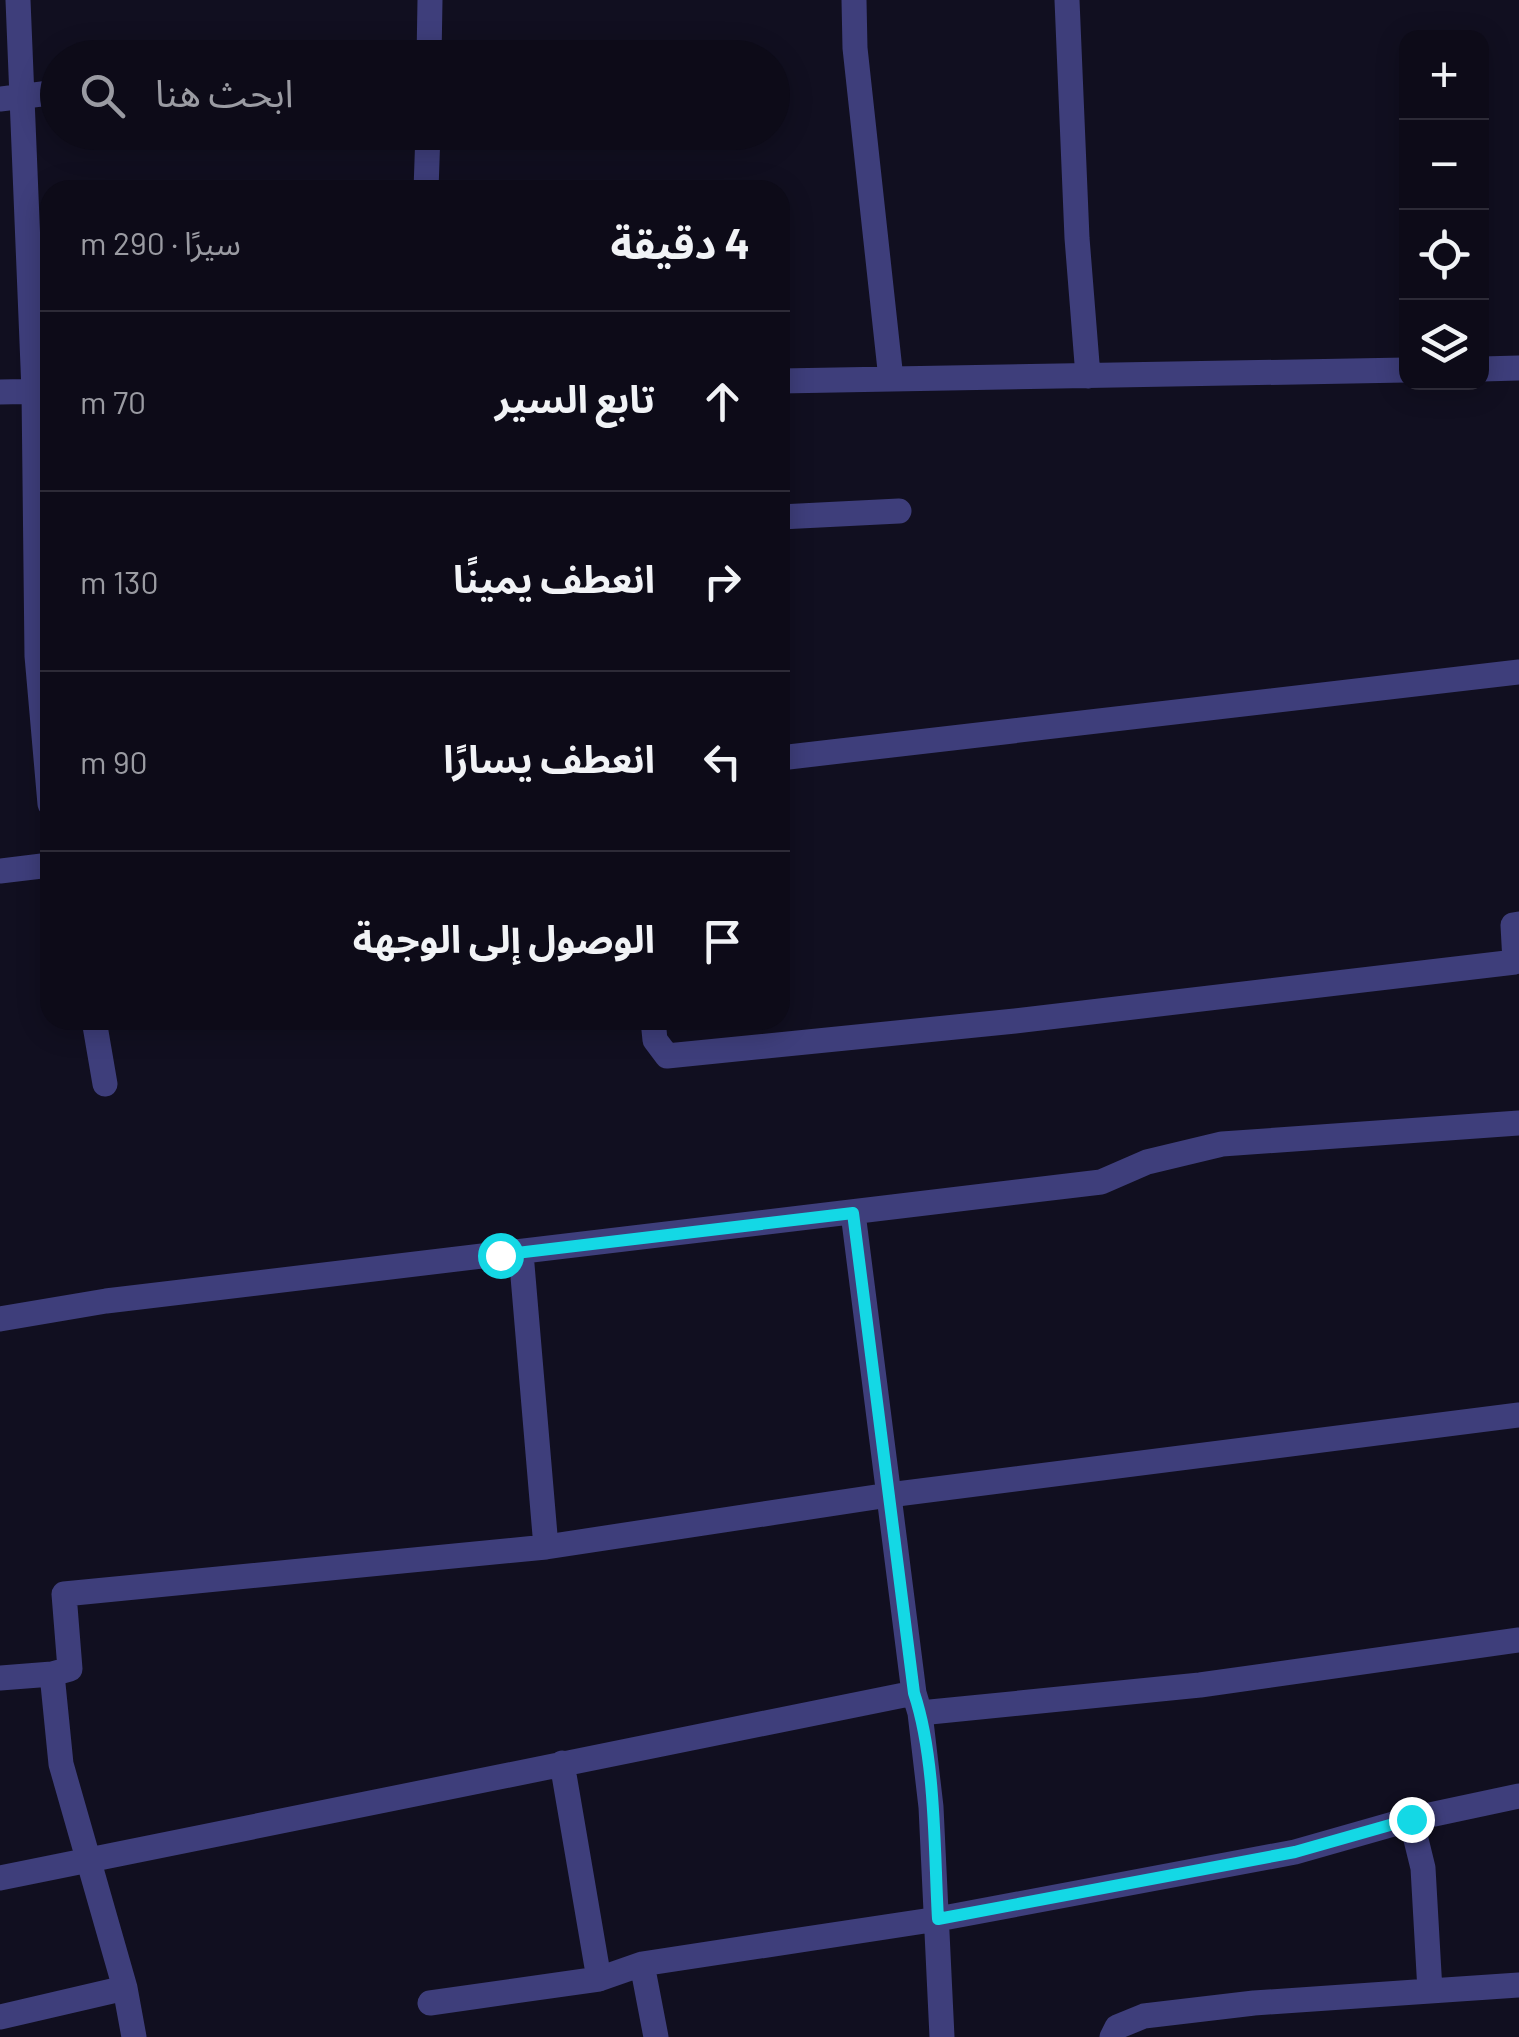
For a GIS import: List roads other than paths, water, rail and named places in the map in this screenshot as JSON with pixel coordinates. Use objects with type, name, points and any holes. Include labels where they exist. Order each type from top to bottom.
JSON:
[{"type":"street","points":[[18,0],[11,97],[40,372]]},
{"type":"street","points":[[429,40],[430,0]]},
{"type":"street","points":[[854,0],[855,48],[891,379]]},
{"type":"street","points":[[1067,0],[1077,238],[1088,376]]},
{"type":"street","points":[[11,97],[40,94]]},
{"type":"street","points":[[426,180],[427,150]]},
{"type":"street","points":[[1489,369],[1519,368]]},
{"type":"street","points":[[790,381],[1399,370]]},
{"type":"street","points":[[0,392],[40,391]]},
{"type":"street","points":[[40,497],[40,690]]},
{"type":"street","points":[[790,517],[899,510]]},
{"type":"street","points":[[790,757],[1519,672]]},
{"type":"street","points":[[0,872],[40,866]]},
{"type":"street","points":[[654,1030],[667,1056],[1015,1021],[1514,962],[1513,925],[1519,924]]},
{"type":"street","points":[[96,1030],[105,1084]]},
{"type":"street","points":[[0,1320],[106,1301],[1101,1182],[1147,1162],[1222,1144],[1519,1124]]},
{"type":"street","points":[[853,1213],[931,1806],[942,2037]]},
{"type":"street","points":[[520,1253],[546,1547]]},
{"type":"street","points":[[0,1678],[70,1669],[64,1594],[546,1547],[889,1495],[1519,1415]]},
{"type":"street","points":[[0,1878],[562,1763],[917,1703],[1200,1684],[1519,1640]]},
{"type":"street","points":[[52,1674],[61,1764],[126,1988],[134,2037]]},
{"type":"street","points":[[562,1763],[598,1978]]},
{"type":"street","points":[[430,2003],[598,1978],[642,1964],[938,1919],[1295,1852],[1411,1819],[1519,1796]]},
{"type":"street","points":[[1411,1819],[1423,1868],[1430,1992]]},
{"type":"street","points":[[642,1964],[656,2037]]},
{"type":"street","points":[[1112,2037],[1117,2027],[1144,2016],[1254,2002],[1519,1985]]},
{"type":"street","points":[[0,2018],[126,1988]]}]
